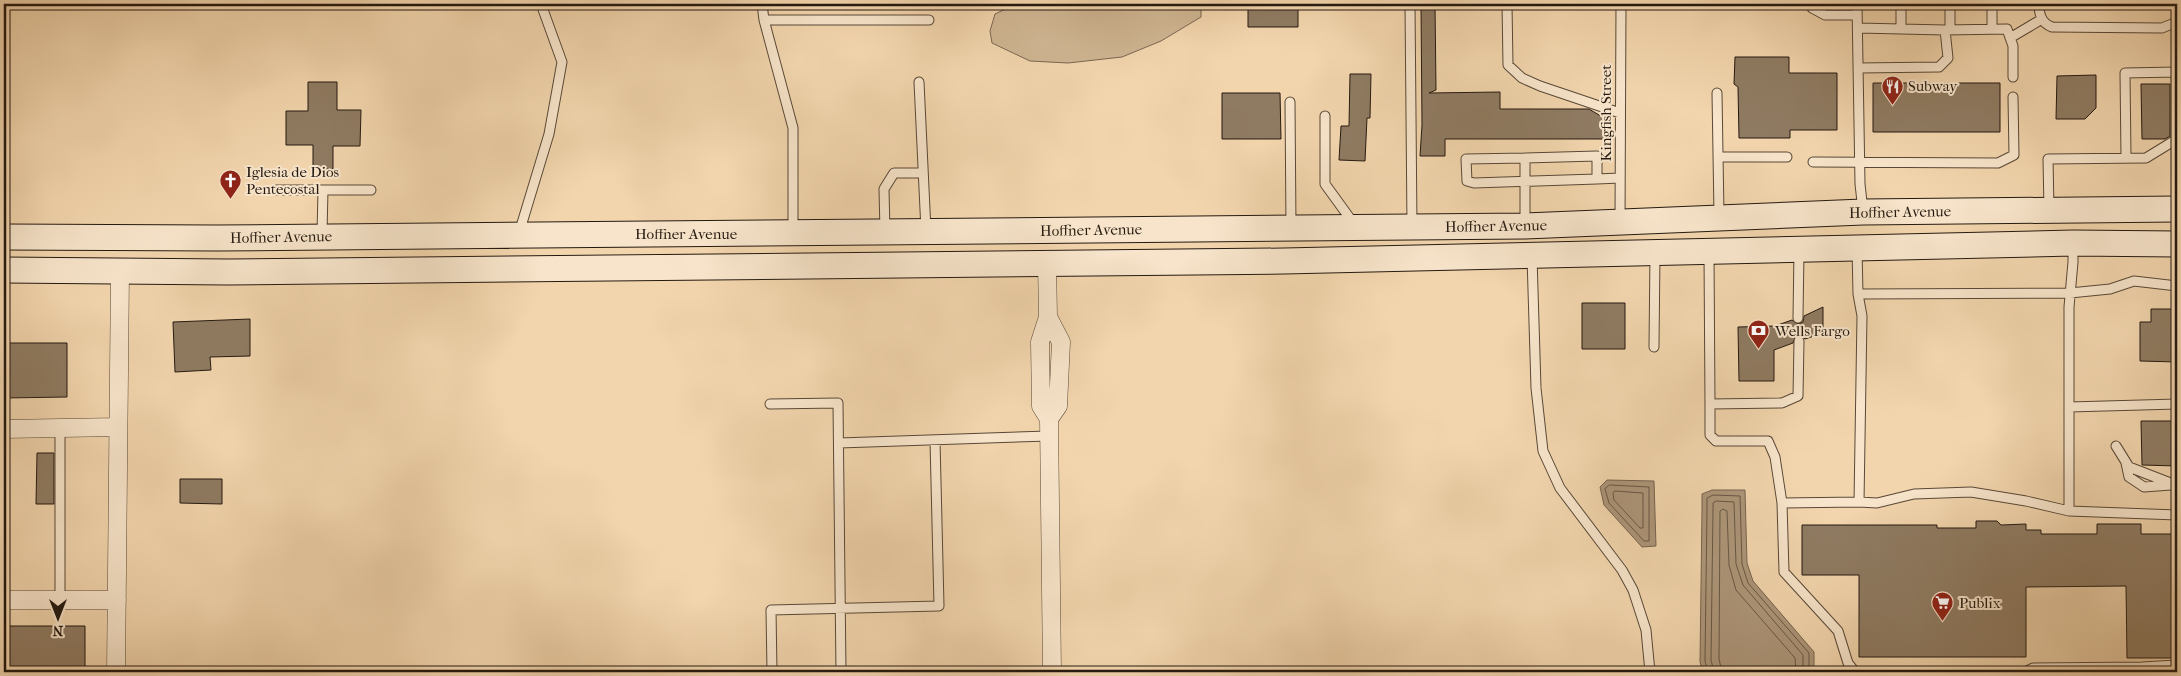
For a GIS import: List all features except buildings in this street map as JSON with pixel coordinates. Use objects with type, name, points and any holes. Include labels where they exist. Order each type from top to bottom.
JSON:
[{"type":"main road","name":"Hoffner Avenue","points":[[4,237],[322,237],[1356,226],[1525,226],[1863,212],[2177,209]]},
{"type":"main road","points":[[1532,255],[1540,243],[1561,233],[1600,232],[1620,222]]},
{"type":"main road","points":[[1336,260],[1367,248],[1504,245],[1525,226]]},
{"type":"main road","points":[[782,266],[803,258],[827,254],[893,254],[912,250],[921,243],[926,231]]},
{"type":"main road","points":[[528,269],[559,256],[752,254],[771,250],[793,233]]},
{"type":"main road","points":[[151,272],[153,237]]},
{"type":"main road","name":"Hoffner Avenue","points":[[4,270],[151,272],[1336,260],[2072,243],[2177,244]]},
{"type":"street","points":[[1048,263],[1048,317],[1040,342],[1041,406],[1049,428],[1052,672]]},
{"type":"street","points":[[116,672],[120,272]]},
{"type":"street","points":[[4,429],[118,427]]},
{"type":"street","points":[[4,600],[117,600]]},
{"type":"lane","points":[[518,235],[549,134],[562,62],[541,4]]},
{"type":"lane","points":[[762,4],[764,20],[793,128],[793,233]]},
{"type":"lane","points":[[1410,4],[1412,227]]},
{"type":"lane","points":[[1507,4],[1508,65],[1522,78],[1540,86],[1620,113]]},
{"type":"lane","name":"Kingfish Street","points":[[1620,4],[1620,222]]},
{"type":"lane","points":[[1812,4],[1812,8],[1825,15],[1857,15]]},
{"type":"lane","points":[[1857,4],[1860,162],[1863,212]]},
{"type":"lane","points":[[1901,4],[1901,29]]},
{"type":"lane","points":[[1858,68],[1939,67],[1948,58],[1950,4]]},
{"type":"lane","points":[[1992,4],[1992,29]]},
{"type":"lane","points":[[2039,4],[2042,19],[2046,25],[2060,27],[2162,28],[2177,22]]},
{"type":"lane","points":[[2010,38],[2042,19]]},
{"type":"lane","points":[[764,20],[929,20]]},
{"type":"lane","points":[[1858,28],[2007,29],[2013,46],[2013,77]]},
{"type":"lane","points":[[2126,158],[2125,73],[2177,72],[2177,82]]},
{"type":"lane","points":[[919,82],[926,231]]},
{"type":"lane","points":[[1717,93],[1719,219]]},
{"type":"lane","points":[[1813,162],[1998,163],[2014,155],[2013,97]]},
{"type":"lane","points":[[1290,102],[1291,228]]},
{"type":"lane","points":[[1325,116],[1325,184],[1356,226]]},
{"type":"lane","points":[[2049,210],[2048,159],[2146,158],[2177,139]]},
{"type":"lane","points":[[1597,179],[1597,156],[1466,159],[1467,180],[1474,183],[1525,183],[1620,178]]},
{"type":"lane","points":[[1719,156],[1787,157]]},
{"type":"lane","points":[[1525,158],[1525,226]]},
{"type":"lane","points":[[885,232],[884,189],[894,173],[922,173]]},
{"type":"lane","points":[[276,190],[371,190]]},
{"type":"lane","points":[[322,237],[323,190]]},
{"type":"lane","points":[[2069,511],[2072,243]]},
{"type":"lane","points":[[1857,248],[1858,294],[1862,316],[1860,502]]},
{"type":"lane","points":[[1798,249],[1798,318]]},
{"type":"lane","points":[[1709,252],[1710,435],[1716,441],[1768,441],[1775,457],[1782,503],[1784,572],[1838,631],[1848,663],[1855,672]]},
{"type":"lane","points":[[1654,253],[1654,347]]},
{"type":"lane","points":[[1532,255],[1536,388],[1543,451],[1560,488],[1622,570],[1633,590],[1646,630],[1650,672]]},
{"type":"lane","points":[[1858,294],[2070,293],[2110,289],[2134,282],[2177,286]]},
{"type":"lane","points":[[1710,404],[1782,403],[1798,396],[1799,341]]},
{"type":"lane","points":[[770,404],[838,403],[841,672]]},
{"type":"lane","points":[[2069,407],[2177,404]]},
{"type":"lane","points":[[60,428],[60,600]]},
{"type":"lane","points":[[839,443],[934,440],[1049,428]]},
{"type":"lane","points":[[772,672],[771,610],[939,606],[934,440]]},
{"type":"lane","points":[[2116,446],[2129,467],[2175,484]]},
{"type":"lane","points":[[1782,503],[1876,503],[1914,494],[1972,492],[2026,501],[2069,511],[2177,515]]},
{"type":"lane","points":[[2025,672],[2033,668],[2177,665]]},
{"type":"shaded area","points":[[1016,4],[1201,4],[1201,17],[1161,41],[1122,57],[1068,63],[1030,61],[992,43],[990,31],[995,14]]},
{"type":"water","points":[[1607,480],[1654,481],[1656,546],[1642,547],[1604,505],[1600,487]]},
{"type":"water","points":[[1712,490],[1745,490],[1747,563],[1753,581],[1814,652],[1814,672],[1703,672],[1700,662],[1702,494]]},
{"type":"place","name":"Subway","points":[[1892,105]]},
{"type":"place","name":"Iglesia de Dios Pentecostal","points":[[230,200]]},
{"type":"place","name":"Wells Fargo","points":[[1759,350]]},
{"type":"place","name":"Publix","points":[[1943,622]]}]
